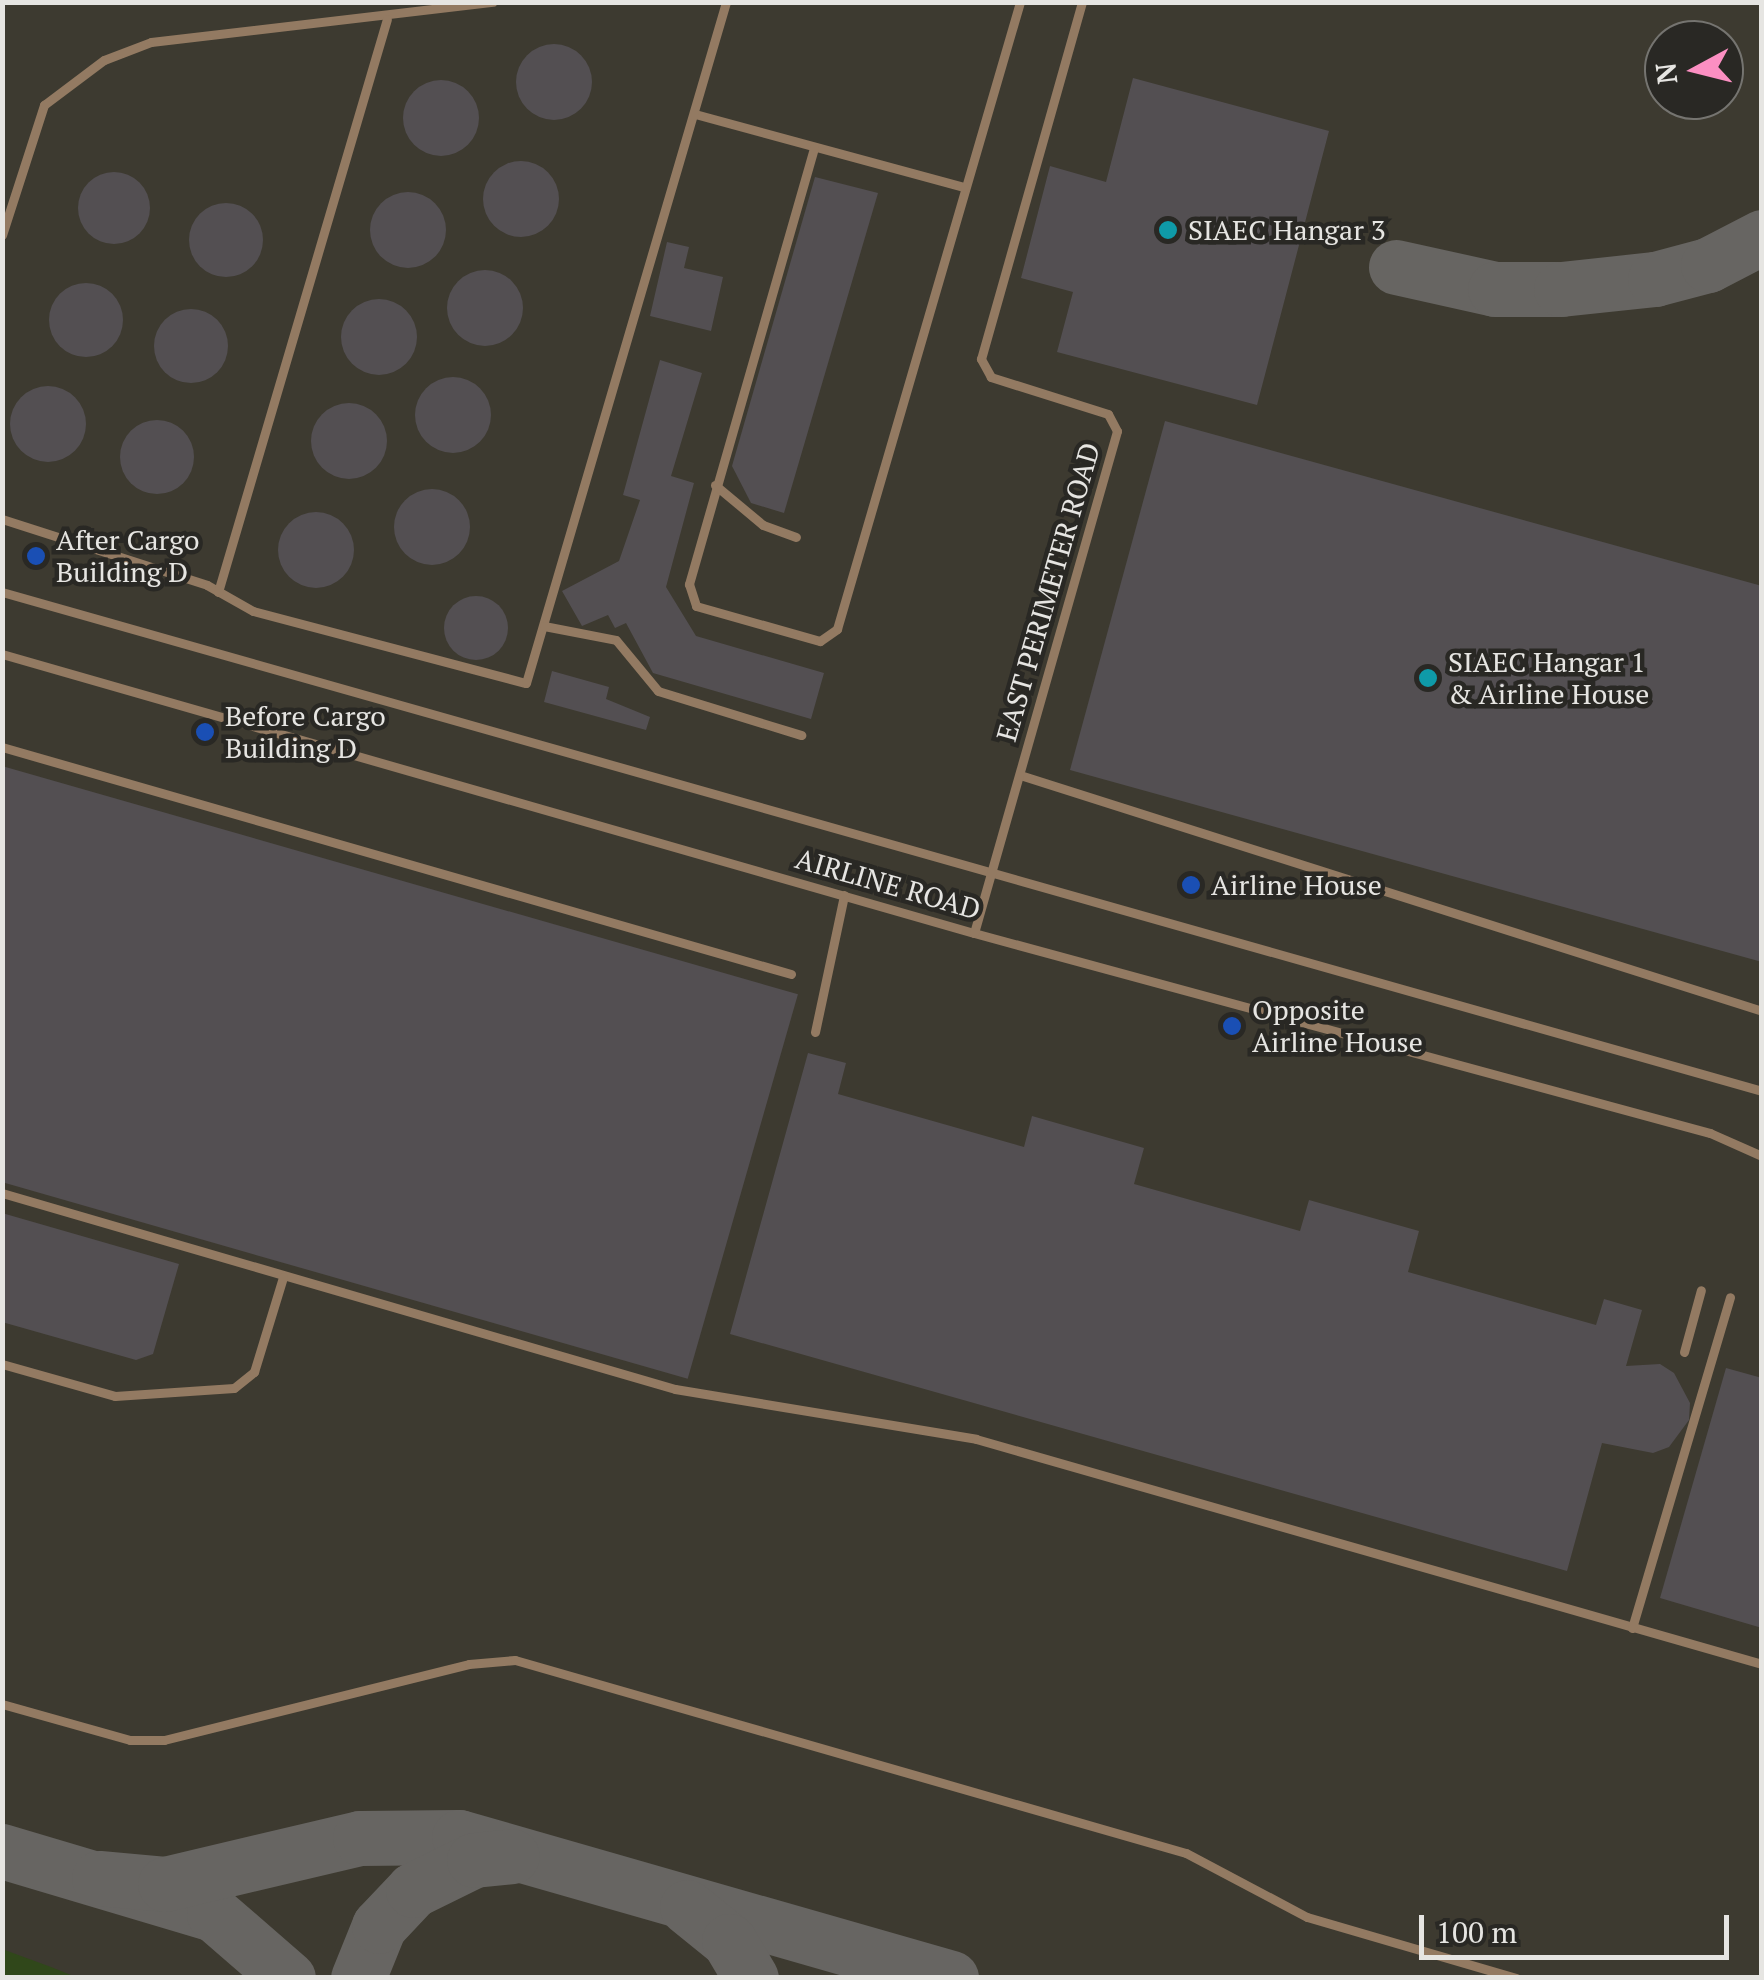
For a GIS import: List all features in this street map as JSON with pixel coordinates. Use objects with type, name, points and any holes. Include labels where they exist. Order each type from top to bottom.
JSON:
[{"type":"lane","points":[[2,235],[44,106],[104,60],[151,42],[387,20],[492,2]]},
{"type":"lane","points":[[2,519],[218,592],[253,611],[522,684],[544,626],[546,594],[726,2]]},
{"type":"lane","points":[[814,148],[689,584],[696,606],[830,638],[1020,2]]},
{"type":"lane","name":"EAST PERIMETER ROAD","points":[[974,933],[1118,431],[1108,414],[991,377],[981,359],[1082,2]]},
{"type":"lane","points":[[218,592],[387,20]]},
{"type":"lane","points":[[694,114],[963,187]]},
{"type":"lane","points":[[2,188],[15,191]]},
{"type":"lane","points":[[716,485],[763,525],[796,537]]},
{"type":"lane","name":"AIRLINE ROAD","points":[[2,592],[994,868],[1762,1091]]},
{"type":"lane","points":[[544,626],[616,640],[658,692],[801,735]]},
{"type":"lane","name":"AIRLINE ROAD","points":[[2,654],[974,933],[1710,1132],[1762,1156]]},
{"type":"lane","points":[[2,747],[791,974]]},
{"type":"lane","points":[[1020,775],[1762,1011]]},
{"type":"lane","points":[[815,1032],[824,971],[844,894]]},
{"type":"lane","points":[[2,1193],[714,1399],[976,1439],[1762,1664]]},
{"type":"lane","points":[[2,1364],[116,1396],[234,1388],[254,1372],[283,1277]]},
{"type":"lane","points":[[1684,1352],[1702,1290]]},
{"type":"lane","points":[[1632,1628],[1730,1297]]},
{"type":"lane","points":[[2,1704],[130,1740],[164,1740],[468,1664],[526,1662],[1186,1853],[1307,1917],[1516,1978]]},
{"type":"shaded area","points":[[3,3],[1761,3],[1761,1977],[3,1977]]},
{"type":"green space","points":[[2,1949],[51,1967],[76,1977],[3,1977]]},
{"type":"building","points":[[554,44],[581,55],[592,82],[581,109],[554,120],[527,109],[516,82],[527,55]]},
{"type":"building","name":"SIAEC Hangar 3","points":[[1133,78],[1329,131],[1257,405],[1057,352],[1073,292],[1021,278],[1050,166],[1106,182]]},
{"type":"building","points":[[441,80],[468,91],[479,118],[468,145],[441,156],[414,145],[403,118],[414,91]]},
{"type":"building","points":[[521,161],[548,172],[559,199],[548,226],[521,237],[494,226],[483,199],[494,172]]},
{"type":"building","points":[[114,172],[128,174],[140,182],[148,194],[148,222],[140,234],[128,242],[114,244],[100,242],[88,234],[80,222],[78,208],[80,194],[88,182],[100,174]]},
{"type":"building","points":[[815,177],[878,193],[784,513],[751,503],[732,466]]},
{"type":"building","points":[[408,192],[435,203],[446,230],[435,257],[408,268],[381,257],[370,230],[381,203]]},
{"type":"building","points":[[226,203],[252,214],[263,240],[252,266],[226,277],[200,266],[189,240],[200,214]]},
{"type":"building","points":[[667,242],[689,247],[684,268],[723,277],[711,331],[650,316]]},
{"type":"building","points":[[485,270],[512,281],[523,308],[512,335],[485,346],[458,335],[447,308],[458,281]]},
{"type":"building","points":[[86,283],[112,294],[123,320],[112,346],[86,357],[60,346],[49,320],[60,294]]},
{"type":"building","points":[[379,299],[406,310],[417,337],[406,364],[379,375],[352,364],[341,337],[352,310]]},
{"type":"building","points":[[191,309],[217,320],[228,346],[217,372],[191,383],[165,372],[154,346],[165,320]]},
{"type":"building","points":[[660,360],[702,373],[671,476],[694,483],[666,587],[696,636],[824,673],[811,719],[653,673],[626,623],[615,628],[608,615],[582,626],[562,591],[619,561],[640,500],[623,495]]},
{"type":"building","points":[[453,377],[480,388],[491,415],[480,442],[453,453],[426,442],[415,415],[426,388]]},
{"type":"building","points":[[48,386],[75,397],[86,424],[75,451],[48,462],[21,451],[10,424],[21,397]]},
{"type":"building","points":[[349,403],[376,414],[387,441],[376,468],[349,479],[322,468],[311,441],[322,414]]},
{"type":"building","points":[[157,420],[183,431],[194,457],[183,483],[157,494],[131,483],[120,457],[131,431]]},
{"type":"building","name":"SIAEC Hangar 1 & Airline House","points":[[1165,421],[1762,586],[1762,962],[1070,770]]},
{"type":"building","points":[[432,489],[459,500],[470,527],[459,554],[432,565],[405,554],[394,527],[405,500]]},
{"type":"building","points":[[316,512],[343,523],[354,550],[343,577],[316,588],[289,577],[278,550],[289,523]]},
{"type":"building","points":[[476,596],[498,606],[508,628],[498,650],[476,660],[454,650],[444,628],[454,606]]},
{"type":"building","points":[[552,671],[609,687],[606,699],[650,717],[646,730],[544,702]]},
{"type":"building","points":[[2,766],[798,994],[688,1379],[2,1182]]},
{"type":"building","points":[[808,1053],[846,1063],[838,1094],[1024,1147],[1032,1116],[1144,1148],[1134,1184],[1300,1231],[1309,1200],[1419,1231],[1408,1272],[1596,1325],[1604,1299],[1642,1310],[1626,1366],[1660,1364],[1674,1373],[1690,1403],[1689,1420],[1669,1447],[1653,1453],[1602,1443],[1567,1571],[730,1334]]},
{"type":"building","points":[[2,1213],[179,1264],[153,1354],[136,1360],[2,1322]]},
{"type":"building","points":[[1726,1368],[1762,1378],[1762,1628],[1660,1598]]},
{"type":"taxiway","points":[[1396,267],[1495,289],[1561,289],[1655,279],[1708,265],[1762,237]]},
{"type":"taxiway","points":[[99,1878],[165,1884],[360,1838],[459,1837],[951,1978]]},
{"type":"taxiway","points":[[2,1851],[214,1914],[288,1978]]},
{"type":"taxiway","points":[[358,1978],[379,1926],[413,1890],[474,1860],[512,1856]]},
{"type":"taxiway","points":[[687,1907],[729,1941],[751,1978]]},
{"type":"place","name":"SIAEC Hangar 3","points":[[1168,230]]},
{"type":"place","name":"After Cargo Building D","points":[[36,556]]},
{"type":"place","name":"SIAEC Hangar 1 & Airline House","points":[[1428,678]]},
{"type":"place","name":"Before Cargo Building D","points":[[205,732]]},
{"type":"place","name":"Airline House","points":[[1191,885]]},
{"type":"place","name":"Opposite Airline House","points":[[1232,1026]]}]
